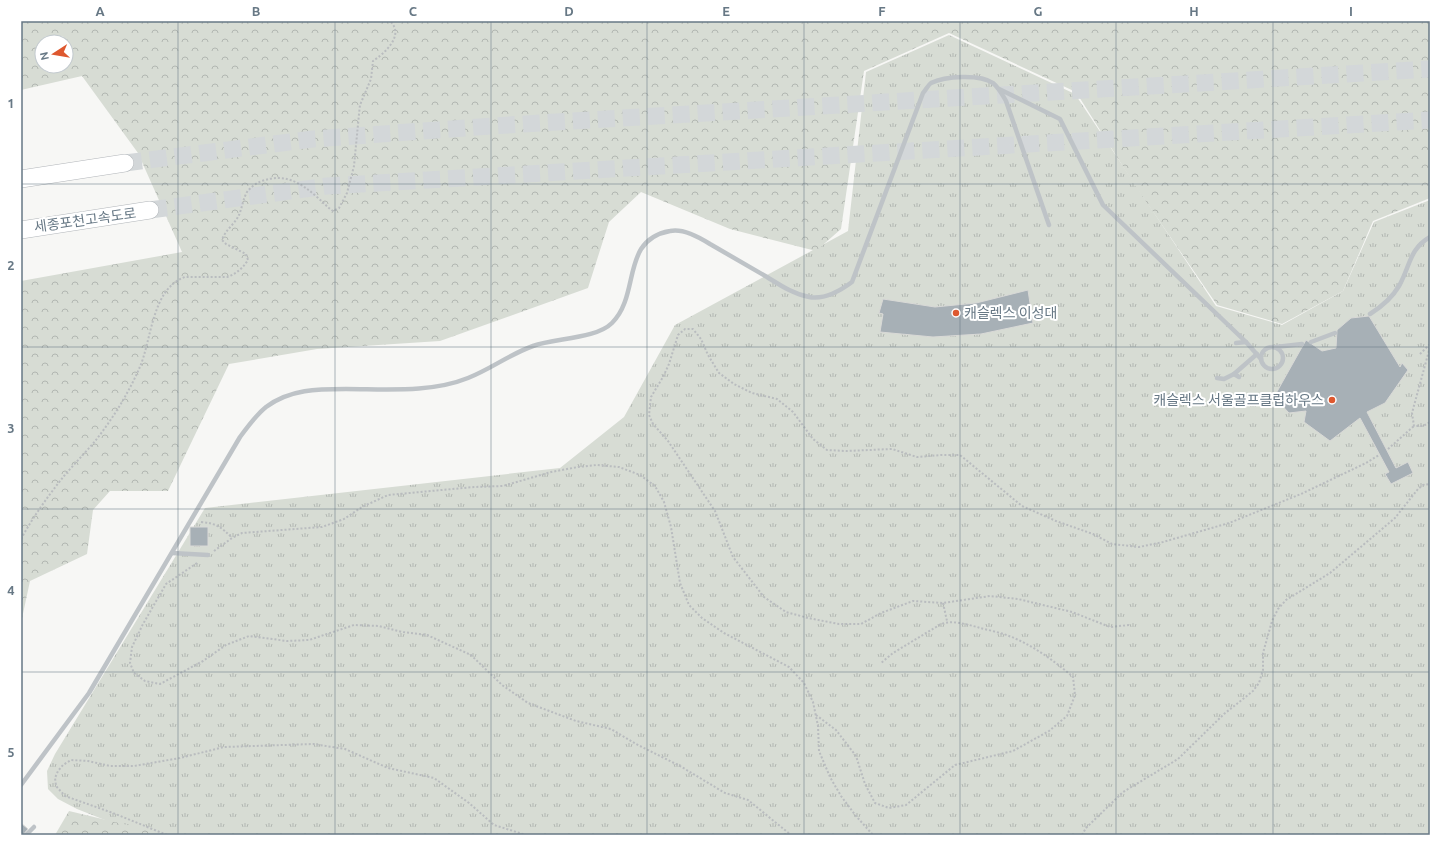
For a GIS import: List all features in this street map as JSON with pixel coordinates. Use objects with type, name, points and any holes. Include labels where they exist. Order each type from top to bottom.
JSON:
[{"type":"highway","points":[[21,179],[125,163]]},
{"type":"highway","name":"세종포천고속도로","points":[[21,230],[150,210]]},
{"type":"lane","points":[[21,785],[89,693],[240,436],[252,420],[266,407],[282,397],[295,392],[314,390],[411,389],[461,381],[482,372],[507,357],[534,345],[601,331],[612,324],[620,313],[626,298],[639,250],[646,242],[657,235],[670,230],[681,231],[700,238],[792,292],[810,298],[825,296],[840,291],[852,282],[917,107],[923,93],[930,84],[952,78],[963,77],[992,82],[1000,89],[1060,119],[1103,205],[1246,342],[1259,356],[1262,364],[1271,369],[1278,367],[1282,362],[1282,354],[1274,347]]},
{"type":"lane","points":[[1000,89],[1006,101],[1049,225]]},
{"type":"lane","points":[[1370,314],[1385,304],[1399,288],[1414,251],[1421,242],[1430,237]]},
{"type":"lane","points":[[1311,342],[1335,333]]},
{"type":"lane","points":[[1236,343],[1246,342]]},
{"type":"lane","points":[[1217,378],[1224,379],[1234,374],[1259,356],[1264,350],[1270,347],[1302,344]]},
{"type":"lane","points":[[1234,374],[1239,377]]},
{"type":"lane","points":[[172,553],[208,555]]},
{"type":"lane","points":[[26,835],[34,827]]},
{"type":"path","points":[[21,540],[44,503],[64,476],[97,438],[123,401],[140,368],[157,308],[169,287],[178,279],[185,277],[227,277],[233,275],[244,266],[248,260],[246,254],[226,244],[222,240],[223,235],[238,218],[247,192],[252,186],[267,179],[276,177],[286,178],[302,185],[333,211],[339,208],[347,193],[354,166],[360,109],[371,79],[373,61],[380,57],[392,44],[396,33],[393,24],[390,21]]},
{"type":"path","points":[[1129,625],[1110,627],[1072,612],[1018,599],[997,596],[943,603],[913,601],[881,613],[861,624],[839,624],[786,612],[764,597],[733,557],[715,511],[668,441],[653,424],[649,415],[651,396],[669,364],[678,335],[685,330],[693,329],[701,339],[708,355],[719,373],[734,384],[752,393],[777,398],[793,412],[813,439],[827,450],[846,451],[892,449],[917,457],[960,455],[1022,506],[1056,521],[1093,534],[1112,544],[1138,547],[1163,542],[1229,523],[1302,494],[1366,463],[1379,455]]},
{"type":"path","points":[[1420,354],[1430,346]]},
{"type":"path","points":[[1414,426],[1412,413],[1430,346]]},
{"type":"path","points":[[1388,449],[1414,426],[1423,426],[1430,422]]},
{"type":"path","points":[[791,835],[748,800],[725,793],[680,766],[636,744],[611,729],[576,721],[528,703],[502,685],[471,655],[426,635],[402,632],[379,626],[354,625],[309,640],[287,641],[249,636],[226,645],[203,661],[160,684],[145,680],[134,673],[130,663],[132,647],[143,624],[166,584],[232,538],[242,533],[322,527],[344,519],[362,507],[388,495],[474,487],[503,486],[551,472],[578,467],[596,465],[619,467],[640,475],[655,486],[664,502],[671,527],[680,583],[689,605],[702,618],[724,633],[789,667],[804,683],[812,702],[818,726],[819,751],[830,777],[852,811],[873,835]]},
{"type":"path","points":[[1082,835],[1086,828],[1123,792],[1178,759],[1224,714],[1253,691],[1259,683],[1263,670],[1263,653],[1272,621],[1278,609],[1286,600],[1330,572],[1395,518],[1418,489],[1423,485],[1430,484]]},
{"type":"path","points":[[201,522],[210,523],[224,528],[232,538]]},
{"type":"path","points":[[943,603],[947,621]]},
{"type":"path","points":[[815,714],[836,730],[856,756],[874,803],[889,808],[906,805],[955,765],[1014,751],[1049,731],[1067,716],[1075,695],[1073,677],[1060,665],[1044,654],[1010,636],[964,623],[947,621],[894,653],[881,663]]},
{"type":"path","points":[[167,835],[113,813],[65,796],[56,786],[55,778],[58,771],[63,765],[71,760],[88,761],[110,766],[134,766],[180,758],[224,746],[313,744],[345,749],[388,768],[434,778],[469,803],[494,825],[526,835]]},
{"type":"green space","points":[[21,21],[1430,21],[1430,198],[1373,221],[1343,291],[1282,324],[1217,305],[1134,184],[1076,92],[949,33],[864,71],[841,229],[816,251],[730,229],[641,192],[609,222],[588,288],[440,341],[317,349],[229,364],[168,491],[110,491],[93,510],[87,554],[30,581],[21,623],[21,281],[182,252],[138,153],[82,76],[21,90]]},
{"type":"green space","points":[[949,35],[1075,94],[1216,306],[1282,325],[1343,291],[1374,222],[1430,200],[1430,835],[143,835],[77,809],[58,799],[48,789],[47,771],[55,754],[205,508],[560,468],[624,417],[675,325],[848,231],[866,72]]},
{"type":"green space","points":[[69,811],[144,829],[158,835],[55,835]]},
{"type":"building","name":"캐슬렉스 이성대","points":[[1028,290],[1033,323],[981,334],[933,337],[880,332],[883,314],[879,313],[883,299],[935,307],[976,303]]},
{"type":"building","name":"캐슬렉스 서울골프클럽하우스","points":[[1369,316],[1400,367],[1402,363],[1408,370],[1385,403],[1367,412],[1396,468],[1408,462],[1413,473],[1391,484],[1385,474],[1389,472],[1360,418],[1330,441],[1304,422],[1306,411],[1289,413],[1274,397],[1306,340],[1322,351],[1336,348],[1337,330],[1351,318]]},
{"type":"building","points":[[190,527],[208,527],[208,546],[190,546]]},
{"type":"building","points":[[21,823],[28,829],[23,835],[21,835]]},
{"type":"tunnel","points":[[125,163],[313,139],[492,126],[1430,69]]},
{"type":"tunnel","points":[[150,210],[327,186],[1430,120]]},
{"type":"place","name":"캐슬렉스 이성대","points":[[956,313]]},
{"type":"place","name":"캐슬렉스 서울골프클럽하우스","points":[[1332,400]]}]
